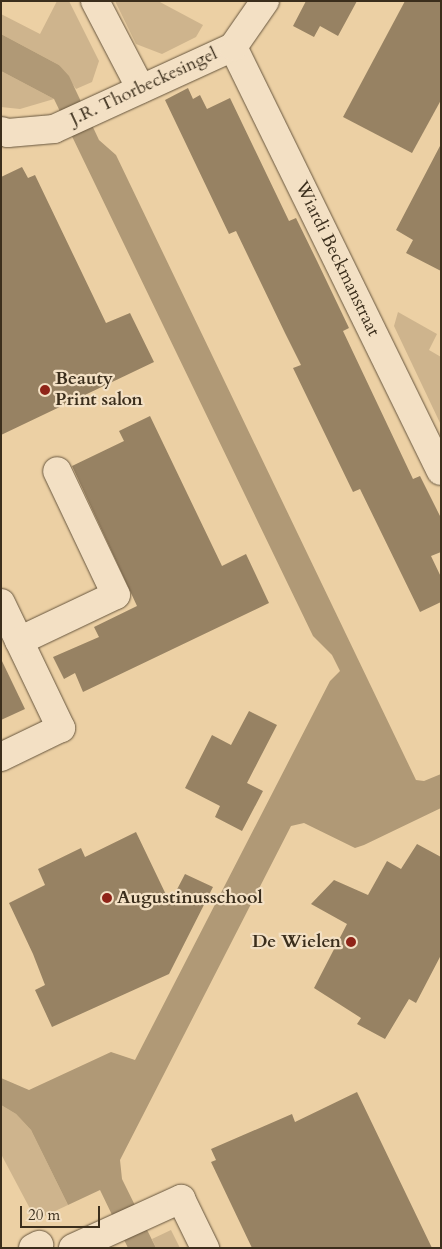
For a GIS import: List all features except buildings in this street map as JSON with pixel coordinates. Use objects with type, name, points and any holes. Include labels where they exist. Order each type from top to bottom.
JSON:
[{"type":"street","points":[[94,1],[141,89]]},
{"type":"street","name":"J.R. Thorbeckesingel","points":[[1,131],[8,133],[54,128],[233,46],[264,1]]},
{"type":"street","name":"Wiardi Beckmanstraat","points":[[233,46],[441,471]]},
{"type":"street","points":[[19,642],[116,595],[57,471]]},
{"type":"street","points":[[1,603],[61,728],[1,757]]},
{"type":"street","points":[[73,1248],[181,1199],[205,1248]]},
{"type":"shaded area","points":[[57,1],[69,1],[99,61],[92,82],[76,89],[59,65],[1,34],[1,14],[40,34]]},
{"type":"shaded area","points":[[115,1],[158,1],[203,25],[196,37],[162,54],[136,44]]},
{"type":"shaded area","points":[[1,34],[59,65],[69,76],[99,140],[116,155],[416,780],[424,781],[441,774],[441,808],[364,845],[355,848],[304,823],[291,826],[120,1160],[122,1179],[156,1248],[128,1248],[100,1190],[68,1205],[31,1130],[16,1114],[1,1105],[1,1078],[29,1090],[111,1052],[135,1060],[330,681],[340,671],[332,655],[313,636],[54,99],[1,71]]},
{"type":"shaded area","points":[[1,71],[54,99],[20,109],[1,107]]},
{"type":"shaded area","points":[[398,312],[437,334],[429,350],[441,357],[441,425],[394,326]]},
{"type":"shaded area","points":[[1,1105],[16,1114],[31,1130],[68,1205],[36,1220],[1,1154]]},
{"type":"shaded area","points":[[171,1230],[180,1248],[156,1248],[152,1239]]},
{"type":"place","name":"Beauty Print salon","points":[[45,390]]},
{"type":"place","name":"Augustinusschool","points":[[107,898]]},
{"type":"place","name":"De Wielen","points":[[351,942]]}]
